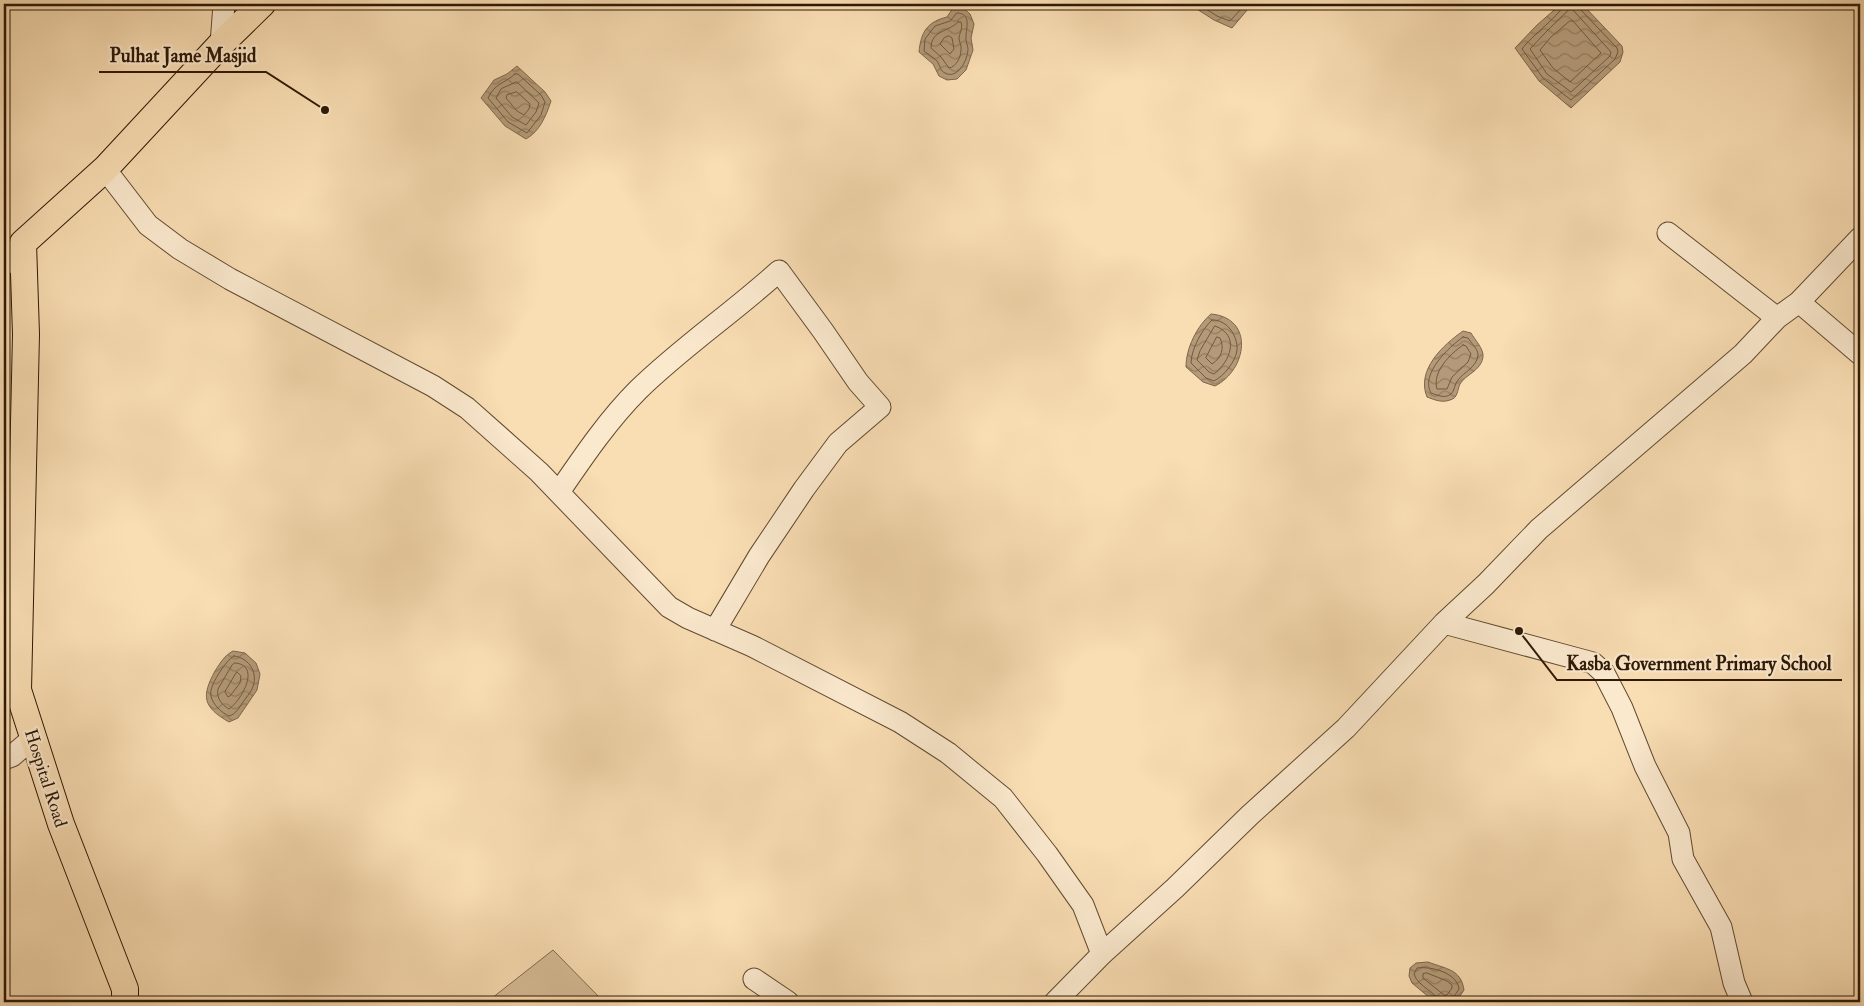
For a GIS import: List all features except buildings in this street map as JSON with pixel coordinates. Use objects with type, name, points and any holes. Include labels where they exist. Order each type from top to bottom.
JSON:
[{"type":"main road","points":[[23,243],[105,169],[221,44],[262,4]]},
{"type":"main road","name":"Hospital Road","points":[[23,243],[26,334],[18,690],[61,824],[126,989],[125,1002]]},
{"type":"street","points":[[221,44],[224,4]]},
{"type":"street","points":[[105,169],[148,225],[180,249],[230,279],[433,386],[467,408],[559,492],[570,507],[609,544],[669,607],[752,646],[900,722],[948,753],[1002,798],[1048,854],[1083,905],[1102,954]]},
{"type":"street","points":[[1668,233],[1777,318]]},
{"type":"street","points":[[1064,999],[1102,954],[1346,728],[1444,623],[1486,584],[1539,528],[1704,390],[1743,354],[1777,318],[1799,302],[1860,238]]},
{"type":"street","points":[[4,265],[23,243]]},
{"type":"street","points":[[559,492],[596,440],[638,390],[711,327],[748,300],[779,271],[858,382],[880,407],[838,443],[804,489],[759,556],[715,630]]},
{"type":"street","points":[[1799,302],[1860,354]]},
{"type":"street","points":[[1444,623],[1593,663],[1604,673],[1622,708],[1645,766],[1679,833],[1683,859],[1720,926],[1734,983],[1742,1002]]},
{"type":"street","points":[[4,759],[12,756],[33,738]]},
{"type":"street","points":[[754,979],[788,1002]]},
{"type":"shaded area","points":[[553,950],[604,1002],[487,1002]]},
{"type":"water","points":[[1189,4],[1249,4],[1248,9],[1232,28],[1214,20]]},
{"type":"water","points":[[1561,4],[1582,4],[1622,46],[1623,52],[1620,62],[1571,108],[1539,81],[1515,48]]},
{"type":"water","points":[[962,7],[970,14],[974,24],[971,38],[973,50],[966,70],[957,79],[947,80],[939,76],[933,64],[919,52],[921,39],[923,33],[930,25],[947,17],[953,8]]},
{"type":"water","points":[[517,66],[545,92],[551,101],[545,118],[535,132],[526,139],[505,126],[481,98],[494,80],[507,74]]},
{"type":"water","points":[[1211,314],[1225,318],[1235,325],[1240,334],[1242,346],[1234,369],[1215,386],[1203,382],[1186,367],[1186,360],[1193,338]]},
{"type":"water","points":[[1463,331],[1471,333],[1479,345],[1483,354],[1482,362],[1460,384],[1453,399],[1441,401],[1427,397],[1425,377],[1428,368],[1447,343]]},
{"type":"water","points":[[233,651],[245,653],[256,663],[260,674],[257,690],[238,718],[229,722],[220,717],[209,706],[206,695],[215,671],[225,657]]},
{"type":"water","points":[[1428,962],[1447,968],[1460,978],[1464,990],[1456,1002],[1438,1002],[1412,983],[1409,976],[1410,968],[1416,963]]},
{"type":"place","name":"Pulhat Jame Masjid","points":[[325,110]]},
{"type":"place","name":"Kasba Government Primary School","points":[[1519,631]]}]
